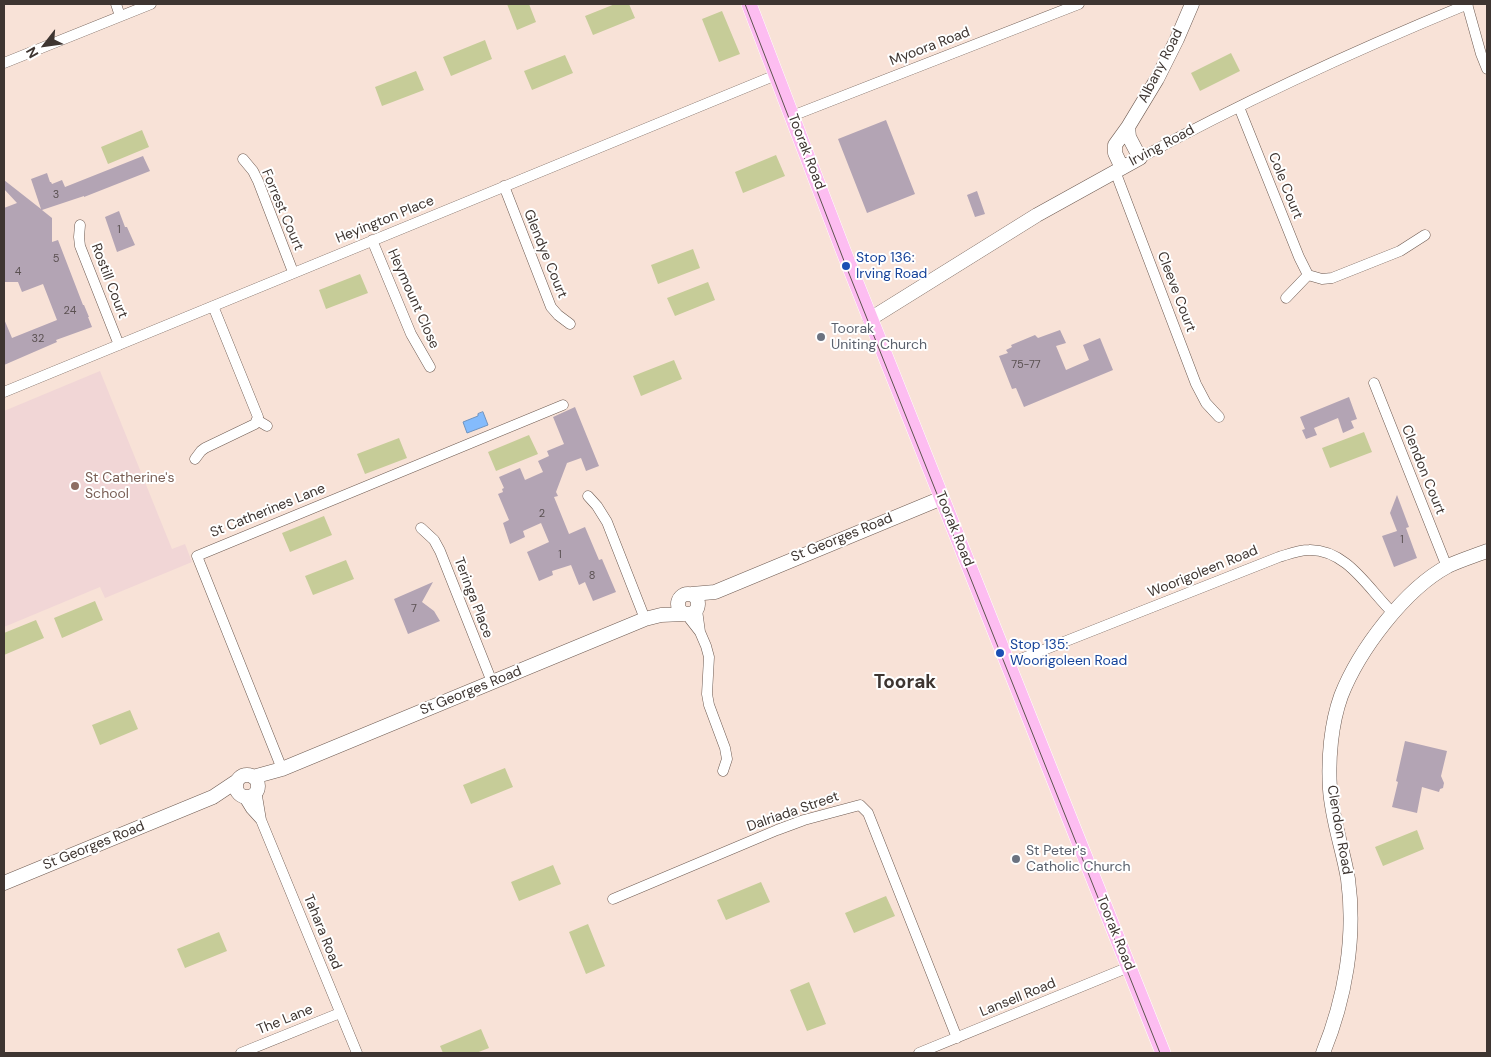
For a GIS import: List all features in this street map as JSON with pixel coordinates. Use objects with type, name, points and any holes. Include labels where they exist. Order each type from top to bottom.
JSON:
[{"type":"main road","name":"Toorak Road","points":[[749,4],[870,319],[1163,1053]]},
{"type":"street","points":[[116,4],[120,16]]},
{"type":"street","points":[[4,62],[151,4]]},
{"type":"street","name":"Myoora Road","points":[[792,116],[1079,4]]},
{"type":"street","name":"Albany Road","points":[[1118,170],[1114,145],[1149,94],[1168,58],[1192,4]]},
{"type":"street","points":[[1468,4],[1481,54],[1487,69]]},
{"type":"street","name":"Irving Road","points":[[870,319],[978,250],[1140,158],[1239,106],[1363,48],[1468,4]]},
{"type":"street","name":"Heyington Place","points":[[4,392],[776,75]]},
{"type":"street","name":"Cole Court","points":[[1239,106],[1298,257],[1308,275]]},
{"type":"street","points":[[1128,127],[1129,137],[1140,158]]},
{"type":"street","name":"Forrest Court","points":[[243,159],[253,171],[258,181],[293,272]]},
{"type":"street","name":"Cleeve Court","points":[[1118,170],[1196,384],[1206,403],[1219,418]]},
{"type":"street","name":"Glendye Court","points":[[504,186],[551,307],[570,324]]},
{"type":"street","name":"Rostill Court","points":[[80,225],[80,246],[118,345]]},
{"type":"street","points":[[1286,298],[1308,275],[1322,279],[1332,278],[1400,251],[1425,235]]},
{"type":"street","name":"Heymount Close","points":[[372,240],[411,334],[430,367]]},
{"type":"street","points":[[194,459],[205,448],[252,426],[257,420],[256,412],[213,306]]},
{"type":"street","name":"Clendon Court","points":[[1374,383],[1447,567]]},
{"type":"street","name":"St Catherines Lane","points":[[282,769],[197,556],[563,405]]},
{"type":"street","points":[[257,420],[267,426]]},
{"type":"street","points":[[588,496],[607,522],[646,619]]},
{"type":"street","name":"St Georges Road","points":[[689,609],[682,595],[715,592],[942,498]]},
{"type":"street","name":"Teringa Place","points":[[421,528],[434,540],[440,551],[492,682]]},
{"type":"street","name":"Woorigoleen Road","points":[[1008,664],[1279,557],[1310,550],[1325,552],[1349,566],[1393,613]]},
{"type":"street","name":"Clendon Road","points":[[1323,1053],[1343,994],[1350,925],[1348,878],[1330,790],[1334,724],[1341,696],[1368,647],[1393,613],[1420,586],[1447,567],[1487,551]]},
{"type":"street","name":"St Georges Road","points":[[212,797],[224,798],[250,789],[282,769],[646,619],[689,609],[710,598],[715,592]]},
{"type":"street","points":[[689,609],[709,657],[707,694],[709,705],[725,748],[727,759],[723,770]]},
{"type":"street","name":"St Georges Road","points":[[4,883],[212,797],[247,775],[250,789]]},
{"type":"street","name":"Tahara Road","points":[[250,789],[357,1053]]},
{"type":"street","name":"Dalriada Street","points":[[613,898],[777,830],[804,820],[860,805],[868,813],[957,1038]]},
{"type":"street","name":"Lansell Road","points":[[919,1053],[1128,968]]},
{"type":"street","name":"The Lane","points":[[241,1053],[340,1013]]},
{"type":"shaded area","name":"St Catherine's School","points":[[100,371],[172,549],[185,544],[192,562],[105,598],[100,587],[4,627],[4,411]]},
{"type":"green space","points":[[507,4],[529,4],[536,22],[517,30]]},
{"type":"green space","points":[[615,4],[629,4],[635,18],[593,35],[585,16]]},
{"type":"green space","points":[[722,11],[740,54],[719,62],[702,19]]},
{"type":"green space","points":[[485,40],[492,59],[451,76],[443,57]]},
{"type":"green space","points":[[1231,53],[1240,71],[1200,91],[1191,73]]},
{"type":"green space","points":[[565,55],[573,73],[532,90],[524,71]]},
{"type":"green space","points":[[416,71],[424,90],[382,106],[375,87]]},
{"type":"green space","points":[[142,130],[149,147],[108,164],[101,147]]},
{"type":"green space","points":[[776,155],[785,176],[743,193],[735,172]]},
{"type":"green space","points":[[693,249],[700,268],[658,284],[651,265]]},
{"type":"green space","points":[[360,274],[368,293],[326,309],[319,290]]},
{"type":"green space","points":[[708,282],[715,300],[675,316],[667,298]]},
{"type":"green space","points":[[674,360],[682,379],[641,396],[633,376]]},
{"type":"green space","points":[[1364,432],[1372,452],[1330,468],[1322,448]]},
{"type":"green space","points":[[529,435],[538,454],[496,471],[488,452]]},
{"type":"green space","points":[[399,438],[407,458],[365,474],[357,454]]},
{"type":"green space","points":[[324,516],[332,535],[290,552],[282,533]]},
{"type":"green space","points":[[346,560],[354,579],[313,595],[305,576]]},
{"type":"green space","points":[[95,601],[103,620],[62,638],[54,618]]},
{"type":"green space","points":[[36,620],[44,638],[4,655],[4,633]]},
{"type":"green space","points":[[130,710],[138,729],[100,745],[92,725]]},
{"type":"green space","points":[[505,768],[513,787],[471,804],[463,785]]},
{"type":"green space","points":[[1417,830],[1424,849],[1383,866],[1375,847]]},
{"type":"green space","points":[[553,865],[561,884],[519,901],[511,882]]},
{"type":"green space","points":[[761,882],[770,902],[726,920],[717,900]]},
{"type":"green space","points":[[886,896],[895,916],[854,933],[845,913]]},
{"type":"green space","points":[[588,924],[605,966],[586,974],[569,932]]},
{"type":"green space","points":[[219,932],[227,951],[185,968],[177,949]]},
{"type":"green space","points":[[809,982],[826,1024],[807,1031],[790,990]]},
{"type":"green space","points":[[481,1029],[489,1048],[476,1053],[443,1053],[440,1046]]},
{"type":"water","points":[[483,412],[488,425],[467,433],[463,422]]},
{"type":"building","points":[[886,120],[915,194],[867,213],[838,139]]},
{"type":"building","points":[[143,156],[150,171],[84,197],[42,210],[52,218],[52,242],[58,240],[92,327],[56,340],[57,342],[4,365],[4,319],[12,338],[57,320],[43,284],[22,292],[18,282],[4,282],[4,208],[17,203],[4,189],[4,180],[41,209],[31,179],[47,173],[52,184],[62,180],[65,187]]},
{"type":"building","points":[[977,191],[985,214],[975,217],[967,195]]},
{"type":"building","points":[[119,211],[135,245],[117,252],[105,217]]},
{"type":"building","points":[[1060,330],[1066,343],[1056,346],[1066,370],[1089,360],[1083,345],[1100,338],[1113,370],[1024,407],[1016,388],[1012,389],[999,356],[1008,353],[1006,350],[1012,347],[1011,345],[1035,335],[1038,338]]},
{"type":"building","points":[[1349,397],[1357,419],[1351,421],[1354,428],[1343,433],[1338,418],[1314,428],[1317,435],[1306,439],[1302,430],[1305,429],[1300,417]]},
{"type":"building","points":[[575,407],[599,466],[586,471],[581,458],[567,463],[556,492],[558,496],[554,497],[569,534],[585,527],[599,560],[602,559],[616,592],[593,601],[585,582],[579,585],[571,565],[552,571],[553,575],[539,581],[527,552],[549,542],[541,523],[523,531],[525,537],[510,544],[503,523],[509,520],[498,494],[503,492],[502,489],[504,488],[499,477],[520,468],[525,480],[543,472],[538,461],[549,456],[547,451],[564,444],[553,417]]},
{"type":"building","points":[[1397,495],[1409,527],[1406,528],[1417,558],[1394,567],[1382,536],[1397,531],[1390,513]]},
{"type":"building","points":[[433,582],[422,602],[434,611],[440,621],[408,634],[394,599]]},
{"type":"building","points":[[1405,741],[1447,751],[1441,776],[1444,783],[1443,788],[1439,792],[1422,787],[1417,813],[1392,807]]},
{"type":"tram line","points":[[745,4],[846,266],[1160,1053]]},
{"type":"place","name":"Stop 136: Irving Road","points":[[846,266]]},
{"type":"place","name":"Toorak Uniting Church","points":[[821,337]]},
{"type":"place","name":"St Catherine's School","points":[[75,486]]},
{"type":"place","name":"Stop 135: Woorigoleen Road","points":[[1000,653]]},
{"type":"place","name":"St Peter's Catholic Church","points":[[1016,859]]},
{"type":"district","name":"Toorak","points":[[905,683]]}]
